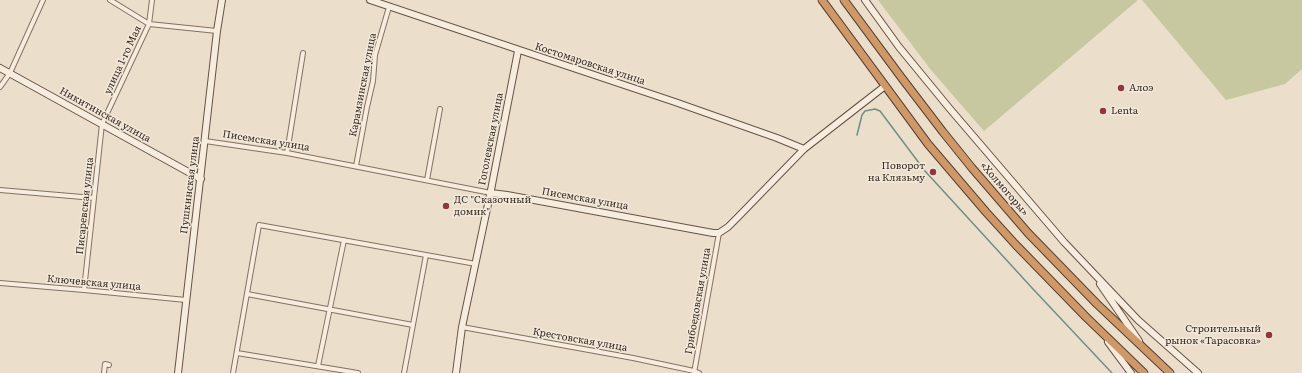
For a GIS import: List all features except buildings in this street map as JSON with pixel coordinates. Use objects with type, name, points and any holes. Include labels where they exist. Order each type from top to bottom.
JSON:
[{"type":"highway","points":[[822,0],[928,144],[986,212],[1099,329],[1144,373]]},
{"type":"highway","name":"«Холмогоры»","points":[[844,0],[901,77],[987,186],[1028,233],[1097,304],[1170,373]]},
{"type":"street","points":[[0,87],[10,73],[43,0]]},
{"type":"street","points":[[110,0],[149,24],[217,30]]},
{"type":"street","name":"улица 1-го Мая","points":[[102,124],[149,24],[152,0]]},
{"type":"street","name":"Пушкинская улица","points":[[178,373],[217,30],[222,0]]},
{"type":"street","name":"Костомаровская улица","points":[[370,0],[518,51],[674,102],[772,136],[804,149]]},
{"type":"street","points":[[865,0],[899,47],[1040,214],[1138,320],[1198,373]]},
{"type":"street","name":"Карамзинская улица","points":[[356,166],[367,107],[374,81],[375,56],[389,7]]},
{"type":"street","name":"Гоголевская улица","points":[[456,373],[462,327],[491,193],[518,51]]},
{"type":"street","points":[[287,153],[303,53]]},
{"type":"street","name":"Никитинская улица","points":[[0,68],[201,179]]},
{"type":"street","points":[[719,233],[728,227],[804,149],[885,86]]},
{"type":"street","points":[[427,180],[440,109]]},
{"type":"street","name":"Писаревская улица","points":[[84,290],[102,124]]},
{"type":"street","name":"Писемская улица","points":[[205,142],[287,153],[491,193],[719,233]]},
{"type":"street","points":[[0,190],[94,198]]},
{"type":"street","points":[[234,373],[259,225],[476,264]]},
{"type":"street","name":"Грибоедовская улица","points":[[694,372],[719,233]]},
{"type":"street","points":[[318,366],[344,240]]},
{"type":"street","points":[[404,373],[426,255]]},
{"type":"street","points":[[1091,270],[1144,349]]},
{"type":"street","name":"Ключевская улица","points":[[0,284],[84,290],[186,300]]},
{"type":"street","points":[[247,294],[413,325]]},
{"type":"street","name":"Крестовская улица","points":[[462,327],[699,373]]},
{"type":"street","points":[[1099,329],[1131,373]]},
{"type":"street","points":[[237,353],[358,373]]},
{"type":"street","points":[[104,373],[105,364],[110,365]]},
{"type":"green space","points":[[878,0],[1138,0],[984,131],[931,70]]},
{"type":"green space","points":[[1142,0],[1302,0],[1302,69],[1285,84],[1226,100]]},
{"type":"waterway","points":[[857,135],[862,115],[865,111],[875,109],[880,111],[925,171],[1112,373]]},
{"type":"place","name":"Алоэ","points":[[1121,88]]},
{"type":"place","name":"Lenta","points":[[1103,111]]},
{"type":"place","name":"Поворот на Клязьму","points":[[933,172]]},
{"type":"place","name":"ДС \"Сказочный домик\"","points":[[446,206]]},
{"type":"place","name":"Строительный рынок «Тарасовка»","points":[[1269,335]]}]
